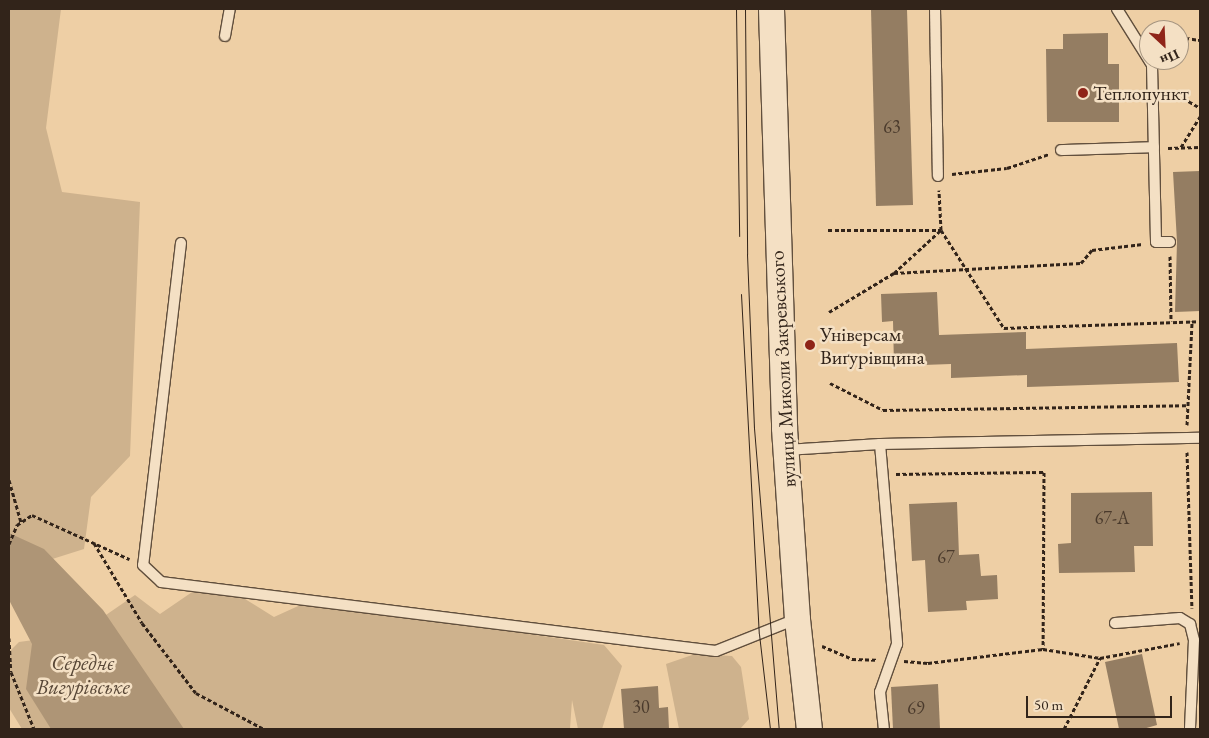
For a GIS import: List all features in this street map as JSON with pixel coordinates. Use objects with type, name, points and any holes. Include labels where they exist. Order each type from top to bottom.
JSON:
[{"type":"street","name":"вулиця Миколи Закревського","points":[[771,9],[786,450],[798,627],[809,729]]},
{"type":"lane","points":[[225,36],[230,9]]},
{"type":"lane","points":[[935,9],[938,176]]},
{"type":"lane","points":[[1117,9],[1152,65],[1156,242],[1170,242]]},
{"type":"lane","points":[[1061,150],[1154,147]]},
{"type":"lane","points":[[181,243],[144,565],[161,582],[716,651],[798,627]]},
{"type":"lane","points":[[786,450],[880,444],[1200,438]]},
{"type":"lane","points":[[880,444],[897,644],[880,692],[884,729]]},
{"type":"lane","points":[[1115,623],[1180,618],[1193,629],[1190,729]]},
{"type":"path","points":[[1153,98],[1183,98],[1200,108]]},
{"type":"path","points":[[1181,148],[1200,116]]},
{"type":"path","points":[[1061,150],[1007,168],[938,176],[941,230],[1004,328],[1200,321]]},
{"type":"path","points":[[828,230],[941,230]]},
{"type":"path","points":[[829,312],[894,273],[941,230]]},
{"type":"path","points":[[894,273],[1081,263],[1092,250],[1156,242]]},
{"type":"path","points":[[1192,321],[1186,405],[1193,629]]},
{"type":"path","points":[[830,383],[883,410],[1186,405]]},
{"type":"path","points":[[882,475],[1044,472],[1043,648]]},
{"type":"path","points":[[9,480],[21,522]]},
{"type":"path","points":[[9,544],[17,525],[32,515],[144,565]]},
{"type":"path","points":[[94,543],[142,624],[196,694],[264,729]]},
{"type":"path","points":[[798,627],[852,660],[892,660],[928,663],[1043,648],[1100,658],[1194,640]]},
{"type":"path","points":[[9,638],[11,672],[34,729]]},
{"type":"path","points":[[1064,729],[1100,658]]},
{"type":"shaded area","points":[[9,9],[61,9],[46,128],[62,192],[140,202],[130,456],[91,497],[84,549],[46,561],[9,534]]},
{"type":"shaded area","points":[[198,588],[232,591],[274,617],[307,602],[604,645],[622,666],[602,729],[578,729],[572,700],[570,729],[183,729],[103,617],[135,595],[160,614]]},
{"type":"shaded area","points":[[41,639],[73,729],[22,729],[9,708],[9,652],[19,642]]},
{"type":"shaded area","points":[[695,654],[732,656],[741,667],[749,719],[740,729],[679,729],[666,664]]},
{"type":"water","name":"Середнє Вигурівське","points":[[9,533],[44,549],[103,610],[184,729],[51,729],[26,689],[32,644],[9,600]]},
{"type":"building","points":[[871,9],[907,9],[913,205],[876,206]]},
{"type":"building","name":"Теплопункт","points":[[1108,33],[1108,64],[1119,64],[1119,122],[1047,122],[1046,49],[1063,49],[1063,34]]},
{"type":"building","points":[[1200,171],[1200,311],[1175,312],[1177,242],[1173,172]]},
{"type":"building","points":[[937,292],[939,335],[1026,332],[1026,349],[1177,343],[1179,382],[1027,387],[1027,375],[951,378],[951,364],[894,366],[893,321],[882,322],[881,294]]},
{"type":"building","points":[[1152,492],[1153,546],[1134,546],[1135,572],[1059,573],[1058,544],[1071,543],[1071,493]]},
{"type":"building","points":[[957,502],[959,555],[979,554],[981,576],[997,575],[998,599],[966,601],[967,610],[928,612],[925,560],[912,561],[909,504]]},
{"type":"building","points":[[1142,654],[1157,725],[1143,729],[1119,729],[1105,662]]},
{"type":"building","points":[[938,684],[940,729],[893,729],[891,687]]},
{"type":"building","points":[[658,686],[659,708],[668,707],[669,729],[624,729],[621,689]]},
{"type":"tram line","points":[[736,9],[739,236]]},
{"type":"tram line","points":[[745,9],[747,254],[754,428],[779,729]]},
{"type":"tram line","points":[[741,294],[759,634],[770,729]]},
{"type":"place","name":"Теплопункт","points":[[1083,93]]},
{"type":"place","name":"Універсам Виґурівщина","points":[[810,345]]}]
